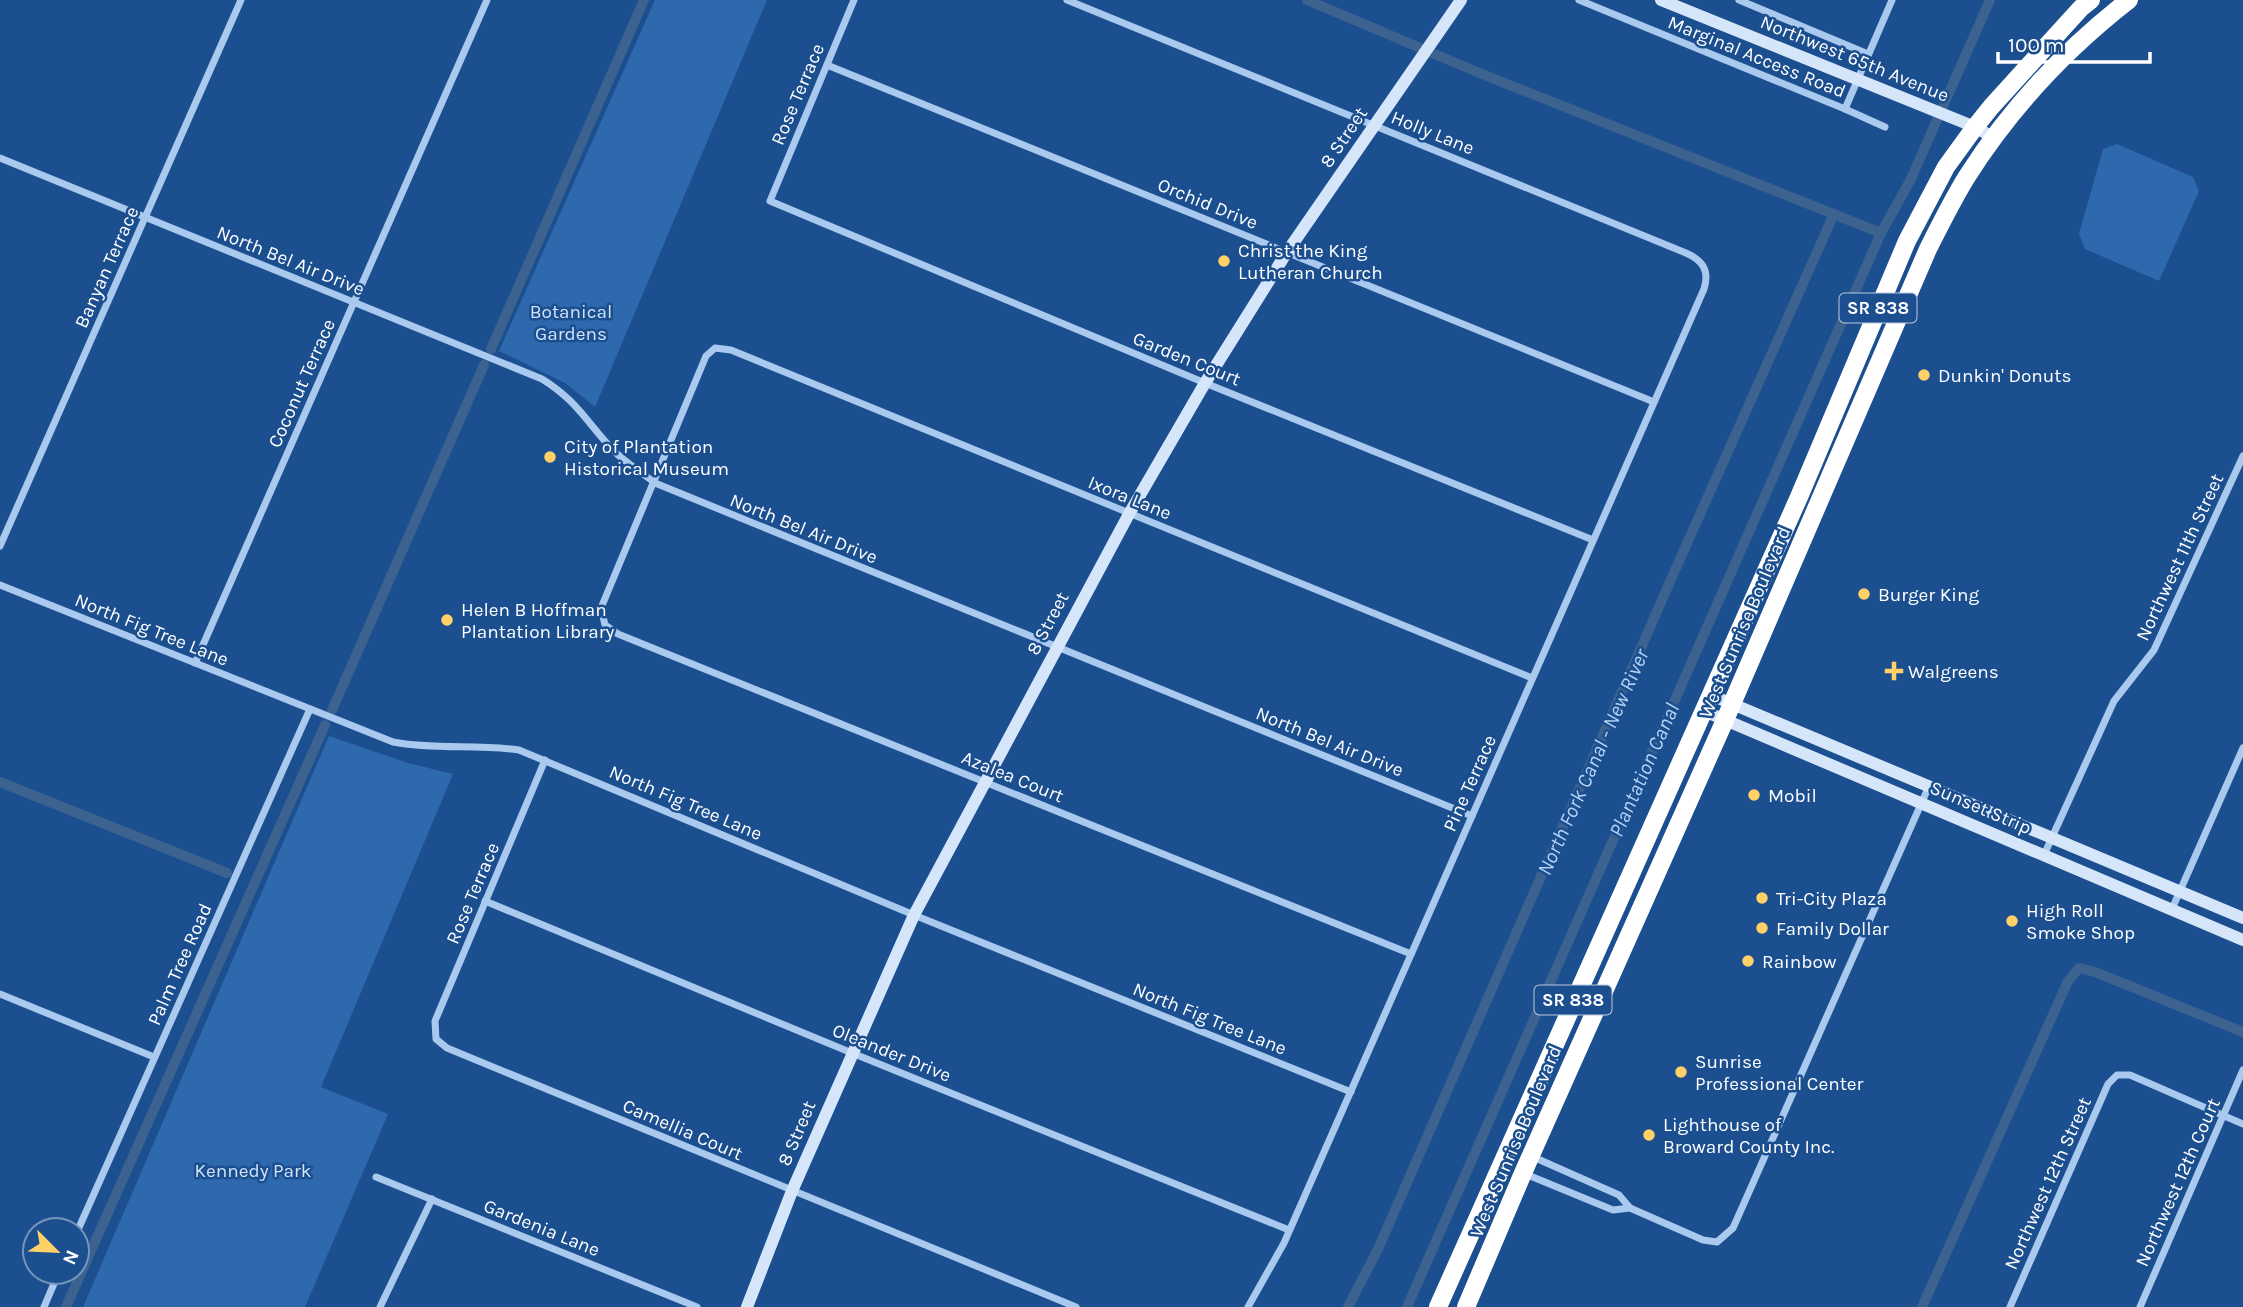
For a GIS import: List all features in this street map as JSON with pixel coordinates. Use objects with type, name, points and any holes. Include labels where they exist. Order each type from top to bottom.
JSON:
[{"type":"highway","name":"West Sunrise Boulevard","points":[[1438,1307],[1708,703],[1907,241],[1946,167],[1975,127],[2091,0]]},
{"type":"highway","points":[[2069,52],[2071,40],[2076,34],[2116,0]]},
{"type":"highway","name":"West Sunrise Boulevard","points":[[1466,1307],[1928,249],[1966,178],[2044,76],[2098,24],[2129,0]]},
{"type":"highway","points":[[1527,1164],[1519,1154],[1586,1001],[1587,969]]},
{"type":"highway","points":[[1479,1278],[1478,1256],[1509,1184],[1509,1179],[1500,1167]]},
{"type":"street","name":"Banyan Terrace","points":[[0,546],[241,0]]},
{"type":"street","name":"Coconut Terrace","points":[[195,663],[487,0]]},
{"type":"street","name":"Rose Terrace","points":[[770,201],[854,0]]},
{"type":"street","name":"Holly Lane","points":[[1067,0],[1686,253],[1697,258],[1705,268]]},
{"type":"street","name":"8 Street","points":[[747,1307],[792,1191],[914,915],[1129,514],[1205,383],[1287,252],[1461,0]]},
{"type":"street","name":"Marginal Access Road","points":[[1578,0],[1845,108],[1885,127]]},
{"type":"street","name":"Northwest 65th Avenue","points":[[1661,0],[1975,127],[1994,138]]},
{"type":"street","points":[[1739,0],[1868,54]]},
{"type":"street","points":[[1845,108],[1892,0]]},
{"type":"street","name":"Orchid Drive","points":[[827,65],[1654,402]]},
{"type":"street","name":"North Bel Air Drive","points":[[0,159],[542,379],[561,391],[584,414],[613,451],[655,483],[1472,816]]},
{"type":"street","name":"Garden Court","points":[[770,201],[1205,383],[1593,540]]},
{"type":"street","name":"Pine Terrace","points":[[1248,1307],[1289,1230],[1351,1092],[1704,289],[1707,279],[1705,268]]},
{"type":"street","name":"Ixora Lane","points":[[655,483],[706,356],[715,348],[731,350],[1532,678]]},
{"type":"street","name":"Northwest 11th Street","points":[[2044,855],[2114,701],[2154,650],[2243,456]]},
{"type":"street","name":"Azalea Court","points":[[655,483],[601,608],[605,625],[618,634],[1411,954]]},
{"type":"street","name":"North Fig Tree Lane","points":[[0,584],[393,742],[417,747],[491,746],[519,750],[914,915],[1351,1092]]},
{"type":"street","name":"Sunset Strip","points":[[1708,703],[1921,802],[2243,940]]},
{"type":"street","name":"Palm Tree Road","points":[[84,1216],[310,709]]},
{"type":"street","name":"Sunset Strip","points":[[1728,712],[1929,785],[2243,918]]},
{"type":"street","points":[[2172,909],[2243,748]]},
{"type":"street","name":"Rose Terrace","points":[[436,1039],[435,1021],[545,760]]},
{"type":"street","points":[[1527,1164],[1613,1210],[1630,1209],[1703,1240],[1717,1242],[1733,1228],[1929,785]]},
{"type":"street","name":"Oleander Drive","points":[[485,901],[1289,1230]]},
{"type":"street","points":[[0,994],[154,1057]]},
{"type":"street","name":"Camellia Court","points":[[436,1039],[447,1048],[1076,1307]]},
{"type":"street","name":"Northwest 12th Court","points":[[2140,1307],[2243,1070]]},
{"type":"street","name":"Northwest 12th Street","points":[[2010,1307],[2108,1084],[2117,1075],[2130,1076],[2223,1115]]},
{"type":"street","points":[[2223,1115],[2243,1124]]},
{"type":"street","points":[[1527,1164],[1619,1195],[1630,1209]]},
{"type":"street","name":"Gardenia Lane","points":[[376,1177],[697,1307]]},
{"type":"street","points":[[380,1307],[432,1199]]},
{"type":"street","points":[[44,1307],[53,1286]]},
{"type":"green space","name":"Botanical Gardens","points":[[655,0],[767,0],[595,407],[565,383],[499,351]]},
{"type":"green space","points":[[2117,144],[2193,177],[2199,191],[2159,281],[2085,249],[2079,234],[2103,149]]},
{"type":"green space","name":"Kennedy Park","points":[[329,736],[408,763],[453,774],[321,1087],[388,1114],[305,1307],[83,1307]]},
{"type":"waterway","points":[[491,349],[644,0]]},
{"type":"waterway","points":[[1307,0],[1477,72],[1881,233]]},
{"type":"waterway","name":"Plantation Canal","points":[[1407,1307],[1881,233],[1910,181],[1990,0]]},
{"type":"waterway","name":"North Fork Canal - New River","points":[[1348,1307],[1378,1249],[1834,214]]},
{"type":"waterway","points":[[332,710],[484,365]]},
{"type":"waterway","points":[[66,1307],[325,725]]},
{"type":"waterway","points":[[0,782],[227,873]]},
{"type":"waterway","points":[[1922,1307],[2068,981],[2079,968],[2243,1032]]},
{"type":"place","name":"Christ the King Lutheran Church","points":[[1224,261]]},
{"type":"place","name":"Dunkin' Donuts","points":[[1924,375]]},
{"type":"place","name":"City of Plantation Historical Museum","points":[[550,457]]},
{"type":"place","name":"Burger King","points":[[1864,594]]},
{"type":"place","name":"Helen B Hoffman Plantation Library","points":[[447,620]]},
{"type":"place","name":"Walgreens","points":[[1894,671]]},
{"type":"place","name":"Mobil","points":[[1754,795]]},
{"type":"place","name":"Tri-City Plaza","points":[[1762,898]]},
{"type":"place","name":"High Roll Smoke Shop","points":[[2012,921]]},
{"type":"place","name":"Family Dollar","points":[[1762,928]]},
{"type":"place","name":"Rainbow","points":[[1748,961]]},
{"type":"place","name":"Sunrise Professional Center","points":[[1681,1072]]},
{"type":"place","name":"Lighthouse of Broward County Inc.","points":[[1649,1135]]}]
